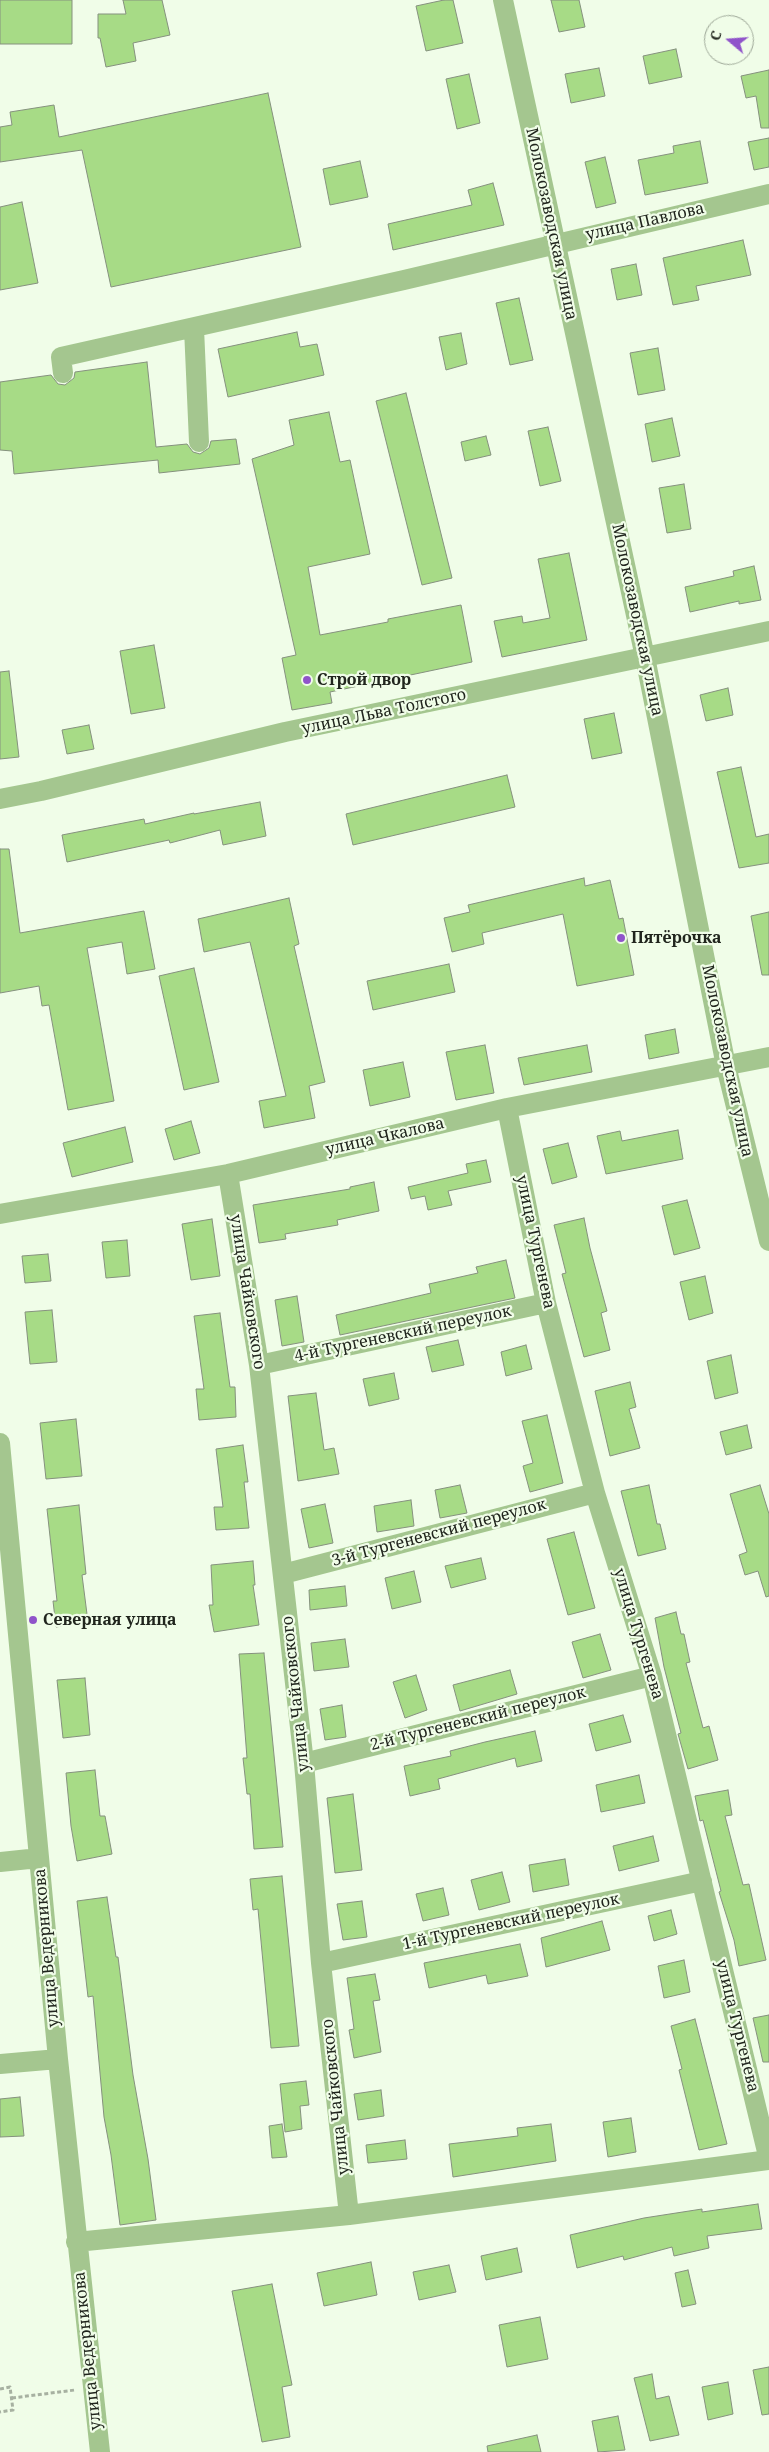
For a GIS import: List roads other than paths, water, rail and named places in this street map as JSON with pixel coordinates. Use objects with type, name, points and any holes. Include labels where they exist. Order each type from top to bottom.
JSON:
[{"type":"street","name":"Молокозаводская улица","points":[[503,0],[645,657],[726,1066],[769,1241]]},
{"type":"street","name":"улица Павлова","points":[[63,373],[61,358],[769,194]]},
{"type":"street","points":[[194,328],[199,442]]},
{"type":"street","name":"улица Льва Толстого","points":[[0,798],[41,792],[285,732],[769,631]]},
{"type":"street","name":"улица Чкалова","points":[[0,1214],[228,1174],[507,1108],[769,1057]]},
{"type":"street","name":"улица Тургенева","points":[[507,1108],[546,1303],[595,1493],[652,1676],[769,2160]]},
{"type":"street","name":"улица Чайковского","points":[[228,1174],[259,1365],[304,1763],[321,1962],[349,2215]]},
{"type":"street","name":"4-й Тургеневский переулок","points":[[259,1365],[546,1303]]},
{"type":"street","name":"улица Ведерникова","points":[[0,1443],[76,2242],[91,2388],[100,2452]]},
{"type":"street","name":"3-й Тургеневский переулок","points":[[283,1574],[595,1493]]},
{"type":"street","name":"2-й Тургеневский переулок","points":[[304,1763],[652,1676]]},
{"type":"street","points":[[0,1862],[38,1858]]},
{"type":"street","name":"1-й Тургеневский переулок","points":[[321,1962],[702,1881]]},
{"type":"street","points":[[0,2064],[58,2059]]},
{"type":"street","points":[[76,2242],[349,2215],[769,2160]]},
{"type":"place","name":"Строй двор","points":[[307,680]]},
{"type":"place","name":"Пятёрочка","points":[[621,938]]},
{"type":"place","name":"Северная улица","points":[[33,1620]]}]
